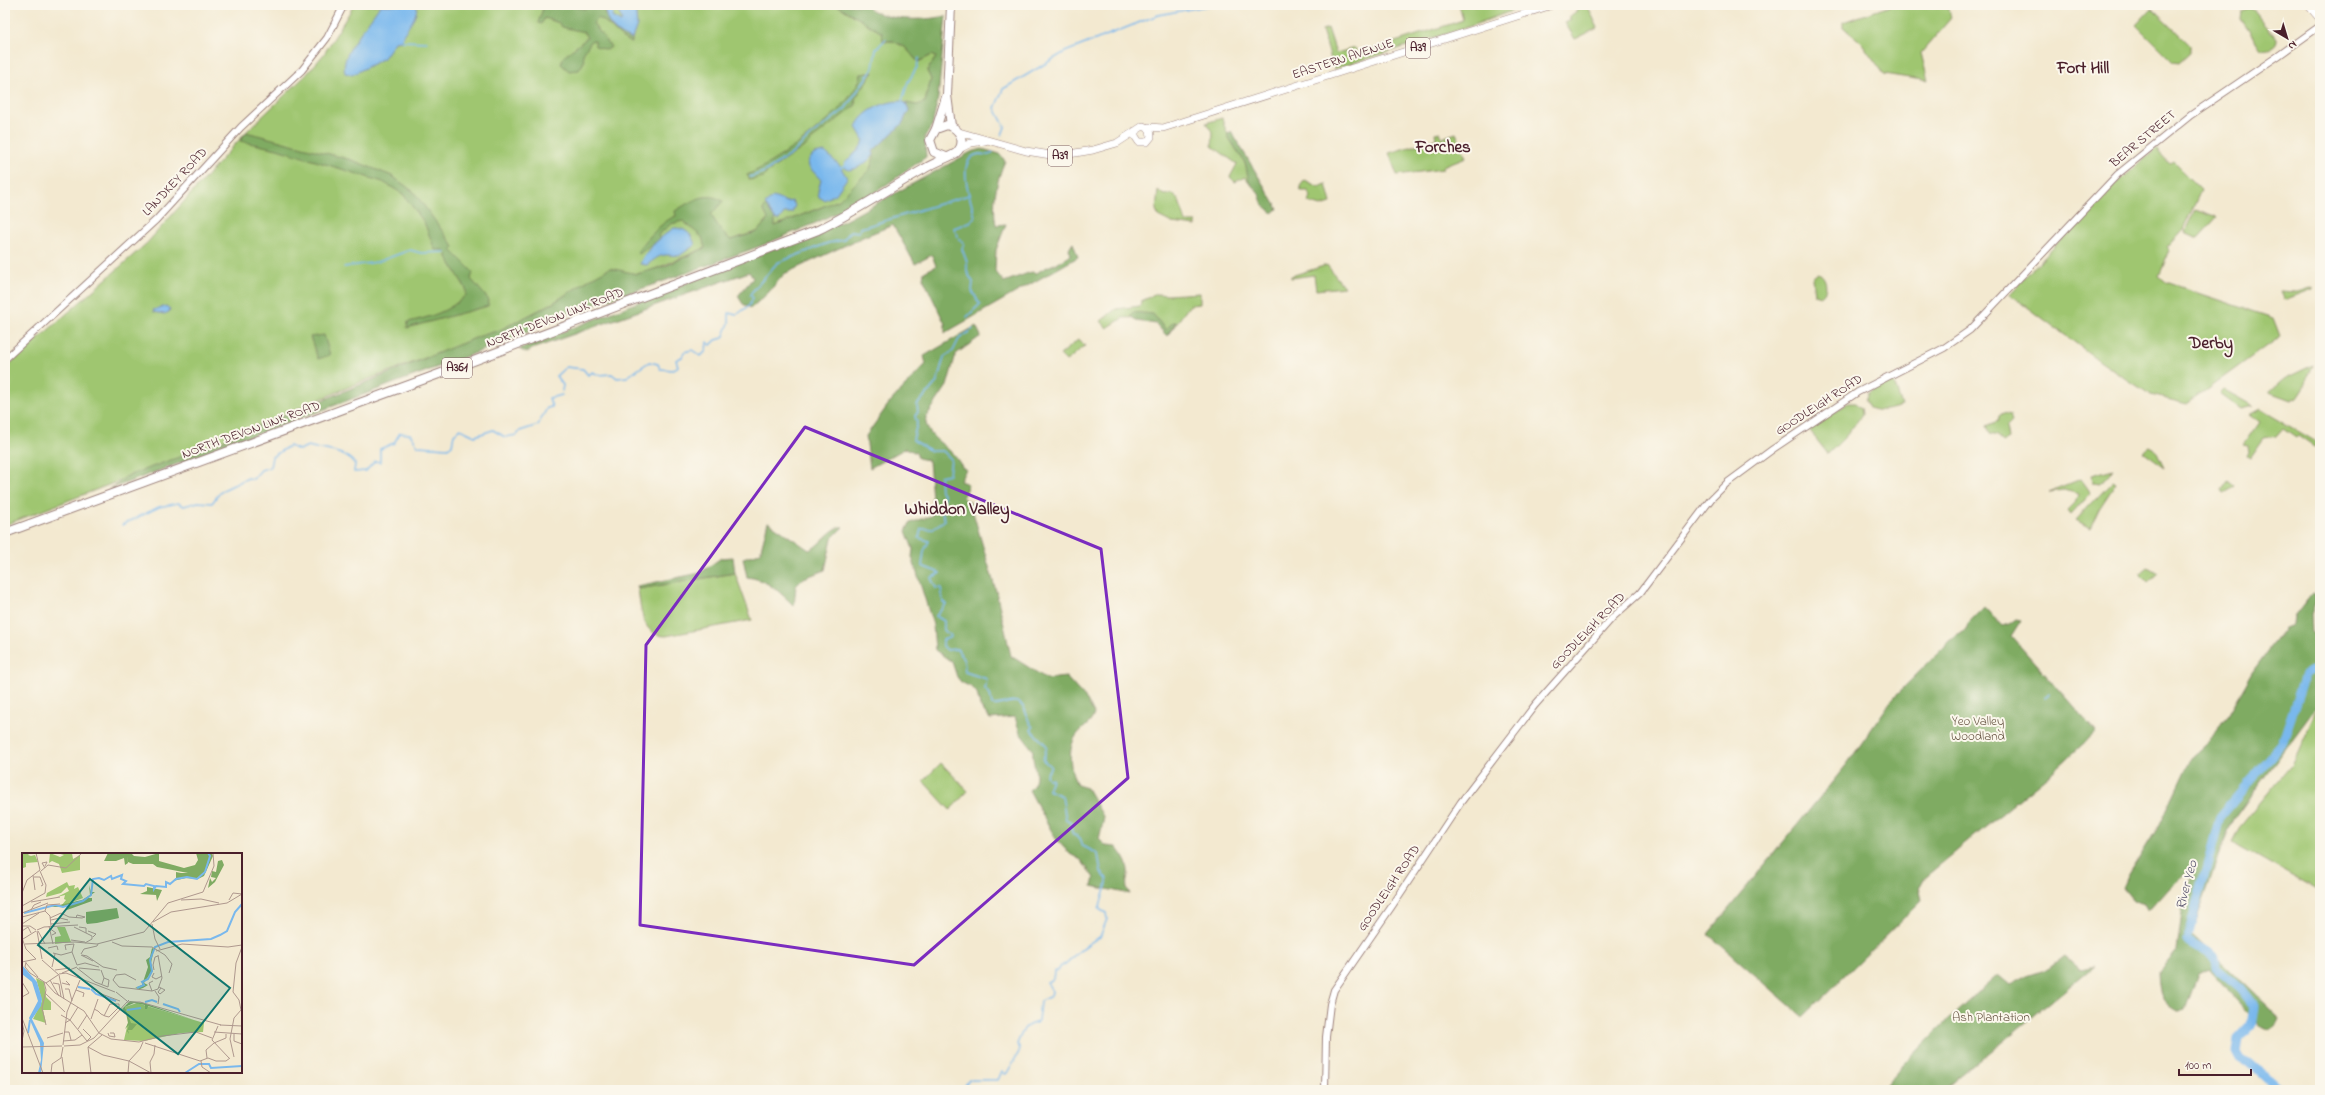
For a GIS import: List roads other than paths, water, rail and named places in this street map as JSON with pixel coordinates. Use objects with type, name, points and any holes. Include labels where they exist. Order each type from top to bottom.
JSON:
[{"type":"highway","points":[[951,5],[947,95],[951,126]]},
{"type":"highway","points":[[923,169],[931,156],[931,136],[936,128],[947,95]]},
{"type":"highway","points":[[932,148],[938,155],[946,157],[955,154],[959,149],[962,140],[959,132],[951,126],[943,125],[936,128]]},
{"type":"highway","name":"NORTH DEVON LINK ROAD","points":[[5,533],[448,371],[777,247],[852,213],[923,169],[946,157]]},
{"type":"main road","name":"EASTERN AVENUE","points":[[1152,135],[1163,128],[1552,5]]},
{"type":"main road","points":[[2308,5],[2320,19]]},
{"type":"main road","points":[[1143,126],[1149,127],[1152,135],[1147,142],[1141,142],[1137,140],[1135,131],[1143,126]]},
{"type":"main road","name":"EASTERN AVENUE","points":[[1149,127],[1163,128]]},
{"type":"main road","name":"A39","points":[[1122,141],[1135,131]]},
{"type":"main road","name":"A39","points":[[959,132],[998,141],[1026,151],[1057,156],[1093,150],[1122,141],[1137,140]]},
{"type":"main road","name":"A39","points":[[959,149],[976,141],[998,141]]},
{"type":"street","name":"LANDKEY ROAD","points":[[5,359],[156,220],[241,127],[302,70],[327,38],[344,5]]},
{"type":"street","name":"BEAR STREET","points":[[2003,296],[2102,189],[2141,154],[2191,114],[2320,26]]},
{"type":"street","name":"GOODLEIGH ROAD","points":[[1325,1090],[1326,1037],[1330,1004],[1334,990],[1392,906],[1460,802],[1535,705],[1613,617],[1640,593],[1711,499],[1727,483],[1779,445],[1858,392],[1893,372],[1944,348],[1970,330],[2003,296]]},
{"type":"water","points":[[380,5],[417,5],[417,9],[415,16],[403,34],[402,41],[395,42],[384,58],[352,75],[345,73],[344,65],[351,47]]},
{"type":"water","points":[[606,5],[635,5],[637,25],[632,39],[616,31],[609,22],[605,11]],"holes":[[[613,12],[618,12],[622,19],[621,22],[612,17]]]},
{"type":"water","points":[[901,101],[906,103],[909,110],[902,124],[873,151],[874,155],[866,163],[849,170],[845,168],[844,164],[859,149],[864,141],[856,127],[863,116],[881,105]]},
{"type":"water","points":[[825,152],[840,166],[847,178],[836,194],[824,200],[819,197],[818,191],[821,180],[809,167],[808,161],[814,154]]},
{"type":"water","points":[[773,197],[787,202],[792,201],[795,205],[792,213],[784,213],[779,220],[775,219],[765,204]]},
{"type":"water","points":[[674,228],[682,229],[688,232],[695,245],[679,256],[662,256],[647,265],[640,264],[649,249],[659,239]]},
{"type":"water","points":[[166,306],[170,309],[169,312],[164,314],[154,312],[153,310]]},
{"type":"waterway","points":[[1002,135],[1005,127],[995,108],[1003,89],[1065,52],[1158,15],[1212,5]]},
{"type":"waterway","points":[[750,177],[764,172],[793,153],[809,137],[845,109],[873,68],[876,49],[886,39]]},
{"type":"waterway","points":[[402,41],[427,42]]},
{"type":"waterway","points":[[902,101],[908,82],[917,67],[919,58]]},
{"type":"waterway","points":[[562,391],[563,385],[556,376],[566,367],[583,369],[588,375],[593,372],[598,375],[612,374],[617,378],[627,377],[649,362],[658,364],[660,369],[674,370],[678,366],[676,360],[682,357],[684,352],[692,350],[701,356],[706,351],[707,342],[711,345],[716,340],[723,338],[729,323],[729,313],[736,315],[749,306],[753,298],[750,295],[751,293],[777,263],[828,243],[843,240],[851,231],[859,232],[861,228],[969,195],[966,177],[969,160],[974,156],[980,154],[989,155],[993,152]]},
{"type":"waterway","points":[[840,168],[845,166]]},
{"type":"waterway","points":[[967,317],[980,304],[972,291],[973,282],[967,272],[967,262],[962,249],[964,243],[959,239],[954,228],[970,222],[975,217],[969,195]]},
{"type":"waterway","points":[[344,267],[377,262],[410,250],[421,253],[446,252]]},
{"type":"waterway","points":[[962,1090],[969,1080],[998,1080],[1002,1071],[1005,1074],[1007,1073],[1019,1052],[1020,1048],[1017,1044],[1024,1029],[1029,1025],[1038,1022],[1040,1001],[1051,996],[1052,991],[1047,982],[1053,979],[1054,972],[1059,970],[1060,967],[1086,946],[1100,937],[1107,919],[1106,913],[1099,909],[1107,879],[1101,872],[1098,854],[1083,846],[1080,838],[1072,832],[1071,823],[1066,820],[1062,796],[1048,790],[1052,779],[1048,779],[1046,775],[1051,767],[1043,760],[1047,746],[1031,730],[1033,727],[1029,722],[1024,708],[1019,703],[1013,701],[992,705],[990,694],[985,689],[987,679],[965,672],[964,659],[957,649],[947,650],[943,646],[943,640],[951,637],[944,630],[944,621],[936,616],[946,604],[943,602],[941,588],[936,588],[931,578],[940,573],[922,566],[924,551],[929,541],[919,538],[921,529],[932,529],[945,520],[942,512],[944,495],[941,491],[940,476],[949,474],[951,459],[943,451],[931,451],[913,440],[917,423],[915,416],[918,412],[917,405],[937,382],[944,357],[953,351],[959,339],[973,329]]},
{"type":"waterway","points":[[122,525],[159,507],[178,503],[184,506],[198,502],[212,503],[221,491],[248,478],[253,479],[261,470],[270,467],[272,457],[289,446],[299,450],[308,446],[340,453],[355,464],[354,472],[366,471],[375,461],[380,462],[380,449],[394,443],[400,433],[410,434],[418,446],[448,448],[452,445],[454,434],[460,429],[475,436],[493,430],[505,437],[517,435],[520,431],[538,425],[547,408],[552,407],[549,398],[562,395]]},
{"type":"waterway","name":"River Yeo","points":[[2280,1090],[2248,1062],[2239,1058],[2236,1052],[2238,1039],[2251,1025],[2254,1006],[2241,989],[2216,968],[2215,958],[2187,940],[2220,817],[2282,744],[2305,675],[2320,666]]},
{"type":"waterway","points":[[2045,699],[2049,694]]},
{"type":"district","name":"Fort Hill","points":[[2083,68]]},
{"type":"district","name":"Forches","points":[[1443,147]]},
{"type":"district","name":"Derby","points":[[2211,343]]},
{"type":"district","name":"Whiddon Valley","points":[[957,509]]},
{"type":"park label","name":"Yeo Valley Woodland","points":[[1978,728]]},
{"type":"park label","name":"Ash Plantation","points":[[1991,1017]]}]
